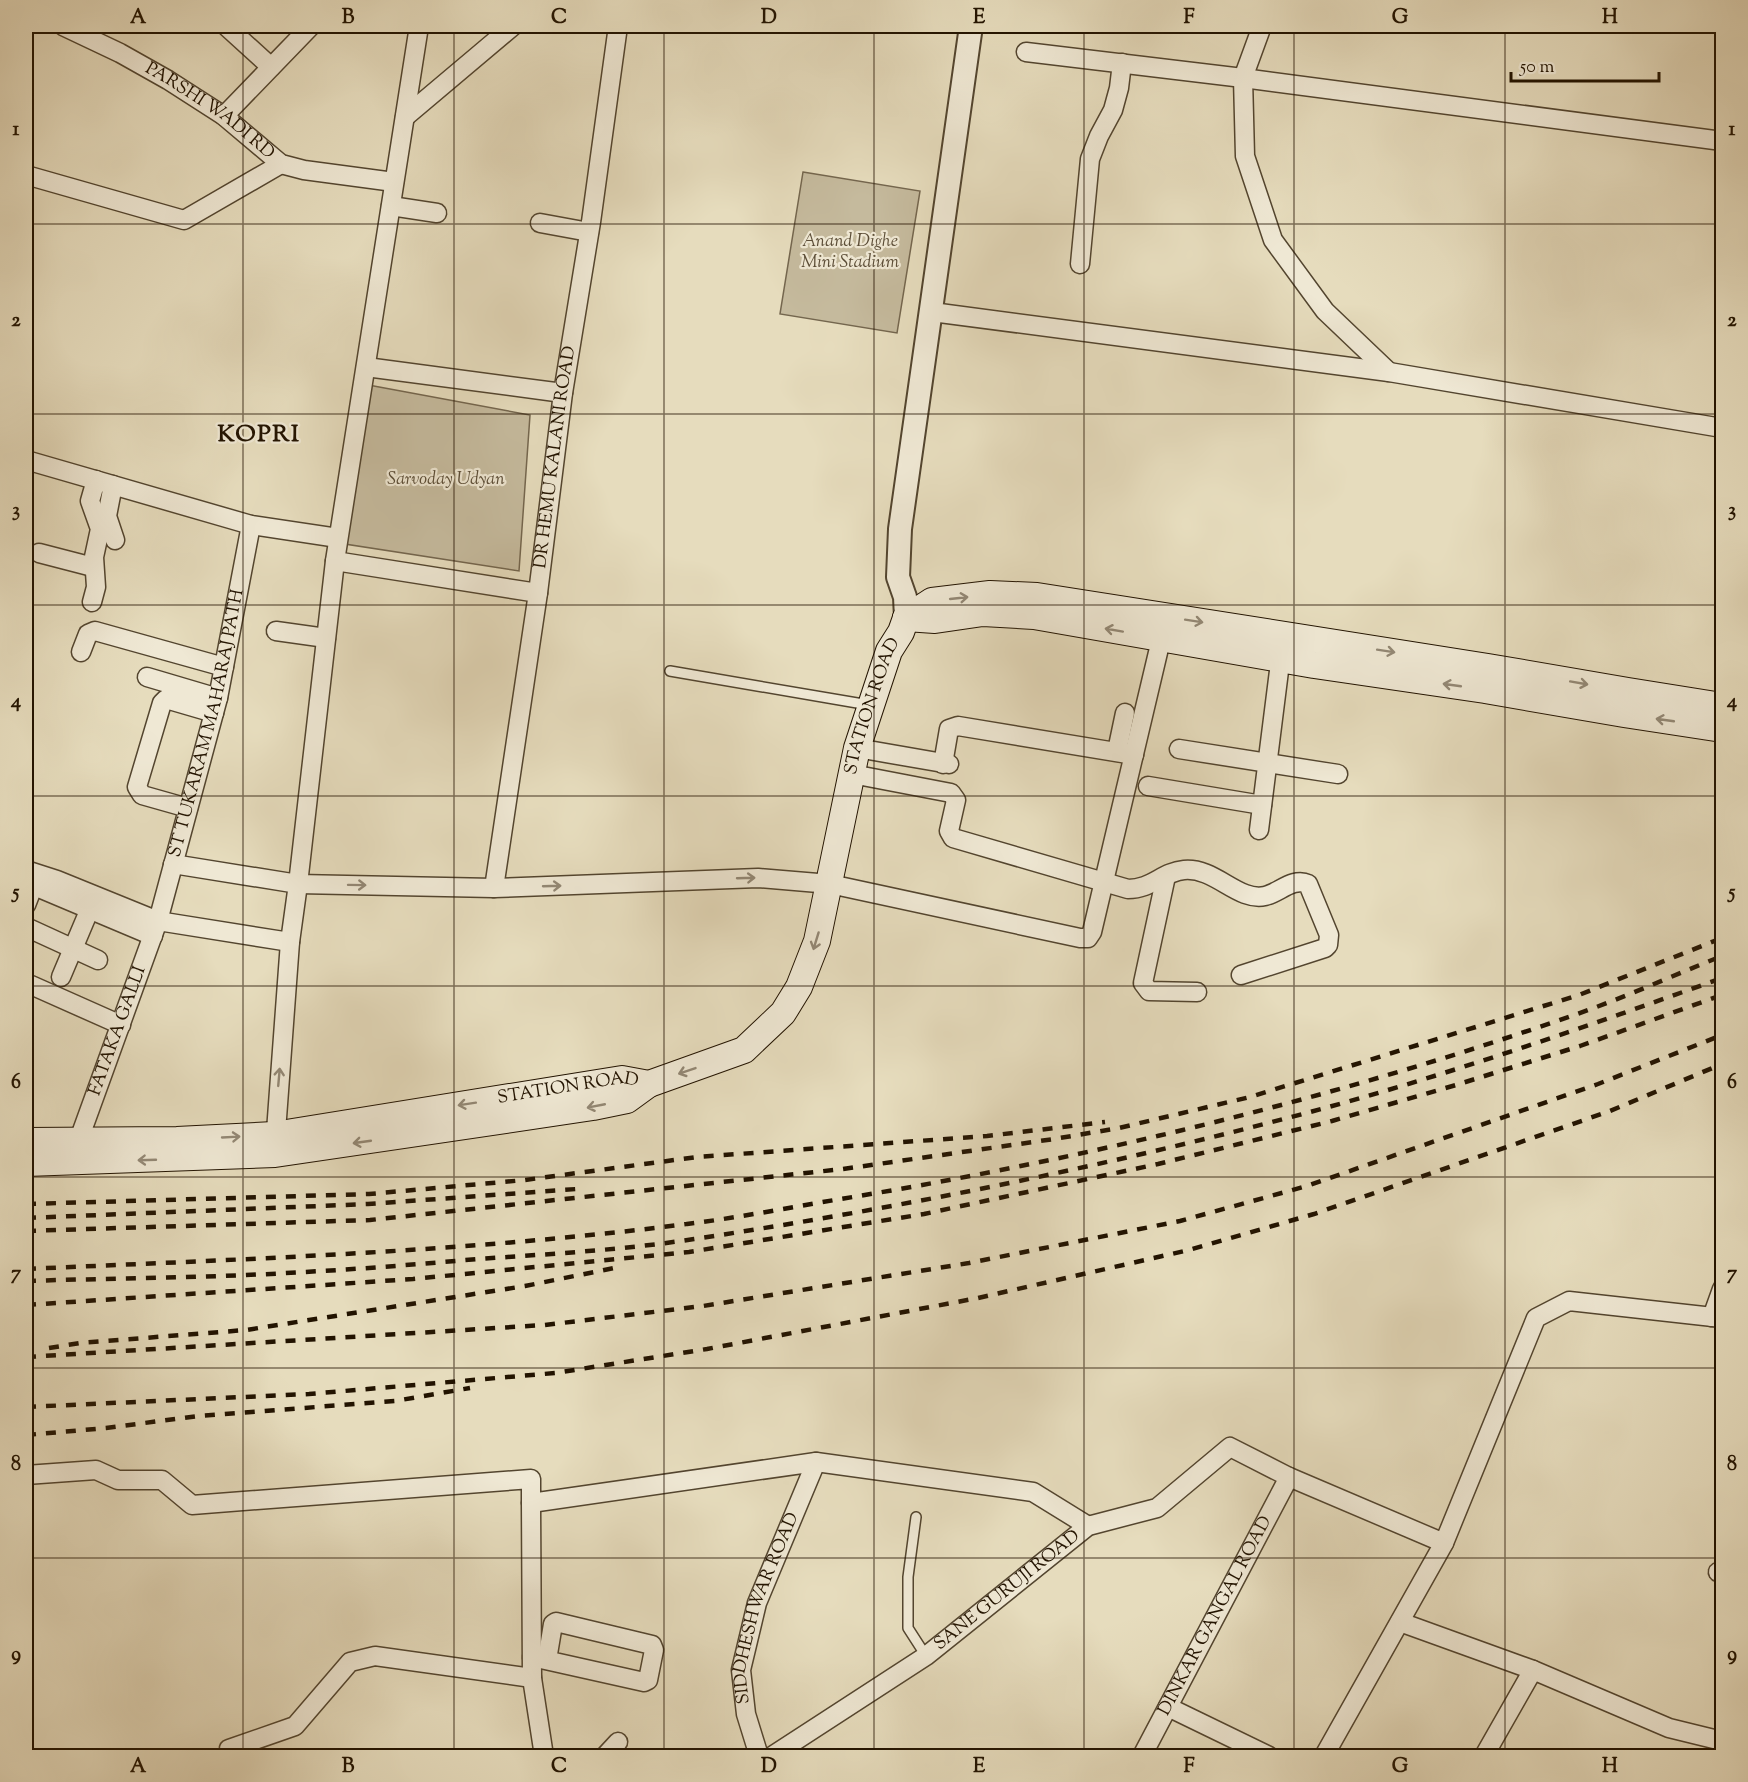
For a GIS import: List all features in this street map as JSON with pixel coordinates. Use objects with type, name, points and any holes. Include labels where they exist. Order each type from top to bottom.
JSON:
[{"type":"main road","points":[[906,618],[935,620],[1035,606],[1316,653],[1487,678],[1626,703],[1722,729]]},
{"type":"main road","name":"STATION ROAD","points":[[26,1141],[77,1152],[275,1145],[503,1110],[622,1079],[649,1084],[744,1050],[783,1013],[799,987],[817,941],[857,748],[889,651],[901,632],[906,618]]},
{"type":"main road","points":[[1626,703],[1722,706]]},
{"type":"main road","points":[[26,1163],[77,1152]]},
{"type":"street","name":"PARSHI WADI RD","points":[[63,26],[130,58],[168,80],[224,116],[281,164],[304,170],[394,182]]},
{"type":"street","points":[[226,26],[271,67]]},
{"type":"street","points":[[224,116],[311,26]]},
{"type":"street","points":[[275,1145],[290,942],[335,561],[419,26]]},
{"type":"street","points":[[405,117],[513,26]]},
{"type":"street","name":"DR HEMU KALANI ROAD","points":[[494,888],[538,593],[563,393],[589,232],[618,26]]},
{"type":"street","points":[[906,618],[905,597],[898,577],[900,528],[971,26]]},
{"type":"street","points":[[1262,26],[1243,78],[1245,156],[1273,240],[1325,311],[1389,372]]},
{"type":"street","points":[[1026,52],[1722,141]]},
{"type":"street","points":[[1080,264],[1090,159],[1113,110],[1122,63]]},
{"type":"street","points":[[26,175],[184,220],[281,164]]},
{"type":"street","points":[[391,206],[437,213]]},
{"type":"street","points":[[540,223],[589,232]]},
{"type":"street","points":[[932,312],[1389,372],[1722,428]]},
{"type":"street","points":[[366,367],[563,393]]},
{"type":"street","points":[[26,460],[251,525],[338,538]]},
{"type":"street","points":[[104,483],[107,516],[115,540]]},
{"type":"street","points":[[92,602],[96,587],[93,557],[100,530],[90,501],[104,483]]},
{"type":"street","name":"ST TUKARAM MAHARAJ PATH","points":[[155,928],[216,705],[251,525]]},
{"type":"street","points":[[39,553],[93,567]]},
{"type":"street","points":[[335,561],[538,593]]},
{"type":"street","points":[[173,864],[298,884],[494,888],[758,878],[830,884],[1088,938],[1092,932],[1104,882],[1126,753],[1163,628]]},
{"type":"street","points":[[81,652],[88,634],[95,631],[225,662]]},
{"type":"street","points":[[276,631],[326,638]]},
{"type":"street","points":[[143,632],[225,662]]},
{"type":"street","points":[[1259,830],[1282,647]]},
{"type":"street","points":[[147,677],[216,705]]},
{"type":"street","points":[[186,814],[142,795],[137,787],[162,703],[166,699],[216,705]]},
{"type":"street","points":[[1125,712],[1126,753]]},
{"type":"street","points":[[857,748],[946,764],[948,733],[953,726],[1126,753]]},
{"type":"street","points":[[1179,749],[1338,774]]},
{"type":"street","points":[[852,774],[951,793],[956,800],[949,831],[953,838],[1128,889],[1148,886],[1171,872],[1185,870],[1207,872],[1237,891],[1253,896],[1264,896],[1299,882],[1308,884],[1329,935],[1328,945],[1325,948],[1241,975]]},
{"type":"street","points":[[1148,786],[1262,805]]},
{"type":"street","points":[[129,802],[186,814]]},
{"type":"street","points":[[26,870],[93,903],[155,928],[290,942]]},
{"type":"street","points":[[1166,876],[1143,983],[1149,990],[1197,992]]},
{"type":"street","points":[[26,904],[29,887],[93,903]]},
{"type":"street","points":[[61,977],[93,903]]},
{"type":"street","points":[[26,927],[98,960]]},
{"type":"street","name":"FATAKA GALLI","points":[[77,1152],[155,928]]},
{"type":"street","points":[[26,985],[32,985],[121,1025]]},
{"type":"street","points":[[1324,1756],[1444,1543],[1536,1318],[1569,1301],[1717,1318],[1722,1289]]},
{"type":"street","name":"SANE GURUJI ROAD","points":[[772,1756],[792,1751],[926,1656],[1088,1526],[1157,1508],[1230,1447],[1289,1477],[1444,1543]]},
{"type":"street","points":[[531,1503],[816,1462],[1032,1492],[1088,1526]]},
{"type":"street","name":"SIDDHESHWAR ROAD","points":[[759,1756],[746,1713],[741,1670],[757,1603],[816,1462]]},
{"type":"street","points":[[26,1475],[96,1470],[118,1480],[162,1480],[192,1505],[531,1479],[539,1659]]},
{"type":"street","name":"DINKAR GANGAL ROAD","points":[[1142,1756],[1289,1477]]},
{"type":"street","points":[[1400,1622],[1533,1670],[1669,1728],[1722,1741]]},
{"type":"street","points":[[539,1659],[644,1682],[648,1680],[654,1650],[652,1645],[553,1624],[539,1659],[532,1678],[544,1756]]},
{"type":"street","points":[[230,1756],[229,1749],[295,1726],[350,1662],[375,1656],[532,1678]]},
{"type":"street","points":[[1484,1756],[1533,1670]]},
{"type":"street","points":[[1168,1707],[1269,1756]]},
{"type":"street","points":[[605,1756],[618,1742]]},
{"type":"lane","points":[[670,671],[871,705]]},
{"type":"lane","points":[[916,1518],[908,1577],[908,1628],[926,1656]]},
{"type":"green space","name":"Anand Dighe Mini Stadium","points":[[803,172],[920,191],[897,333],[780,314]]},
{"type":"green space","name":"Sarvoday Udyan","points":[[363,384],[530,415],[519,571],[345,544]]},
{"type":"railway","points":[[26,1231],[370,1220],[843,1169],[1119,1128],[1250,1097],[1579,995],[1722,938]]},
{"type":"railway","points":[[26,1269],[440,1248],[605,1234],[730,1218],[950,1180],[1132,1142],[1311,1097],[1489,1044],[1577,1014],[1722,956]]},
{"type":"railway","points":[[26,1281],[269,1274],[586,1251],[694,1239],[853,1213],[1091,1166],[1325,1108],[1475,1063],[1722,978]]},
{"type":"railway","points":[[26,1305],[413,1279],[689,1252],[924,1214],[1158,1164],[1332,1121],[1580,1046],[1722,995]]},
{"type":"railway","points":[[26,1357],[545,1325],[703,1306],[969,1263],[1180,1221],[1307,1186],[1598,1084],[1722,1035]]},
{"type":"railway","points":[[26,1407],[309,1394],[555,1373],[707,1349],[978,1298],[1189,1250],[1314,1214],[1610,1111],[1722,1064]]},
{"type":"railway","points":[[26,1204],[369,1194],[525,1180],[697,1157],[987,1136],[1105,1122]]},
{"type":"railway","points":[[26,1218],[368,1204],[577,1189]]},
{"type":"railway","points":[[49,1348],[80,1343],[246,1330],[525,1286],[619,1267]]},
{"type":"railway","points":[[26,1435],[106,1428],[198,1416],[395,1401],[470,1388]]},
{"type":"district","name":"KOPRI","points":[[259,435]]}]
